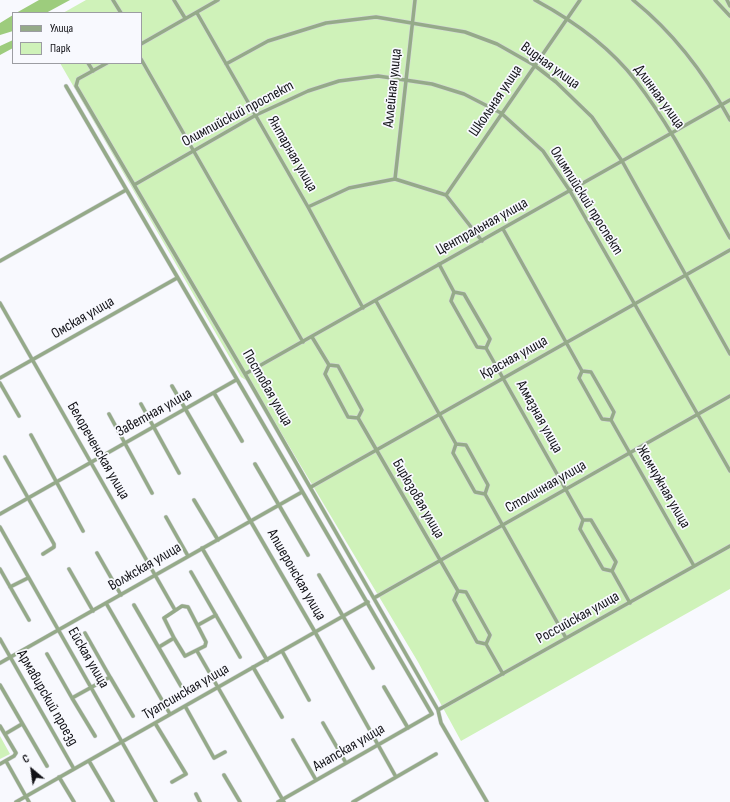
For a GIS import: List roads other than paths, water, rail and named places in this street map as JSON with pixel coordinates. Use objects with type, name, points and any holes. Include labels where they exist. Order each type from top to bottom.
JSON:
[{"type":"street","points":[[113,0],[120,12]]},
{"type":"street","points":[[174,0],[185,18]]},
{"type":"street","points":[[142,43],[218,0]]},
{"type":"street","name":"Аллейная улица","points":[[395,179],[415,0]]},
{"type":"street","name":"Длинная улица","points":[[534,0],[567,19],[611,54],[636,81],[672,133],[730,238]]},
{"type":"street","name":"Школьная улица","points":[[446,195],[580,0]]},
{"type":"street","points":[[633,0],[678,43],[706,78],[730,120]]},
{"type":"street","points":[[716,0],[730,16]]},
{"type":"street","points":[[726,0],[730,6]]},
{"type":"street","name":"Янтарная улица","points":[[197,13],[308,207],[363,308]]},
{"type":"street","name":"Видная улица","points":[[226,64],[268,41],[326,23],[376,17],[412,22],[472,34],[497,44],[534,65],[576,100],[592,117],[622,161],[730,354]]},
{"type":"street","points":[[142,61],[302,342]]},
{"type":"street","points":[[89,64],[93,72],[105,64]]},
{"type":"street","name":"Постовая улица","points":[[93,72],[78,79],[76,86],[311,487],[438,710],[441,723],[486,802]]},
{"type":"street","name":"Олимпийский проспект","points":[[134,185],[194,152],[256,115],[308,91],[339,81],[378,76],[432,84],[464,94],[502,113],[543,151],[570,191],[696,415],[730,471]]},
{"type":"street","name":"Постовая улица","points":[[66,86],[432,714]]},
{"type":"street","name":"Центральная улица","points":[[245,374],[730,100]]},
{"type":"street","points":[[308,207],[349,188],[395,179],[446,195],[482,241]]},
{"type":"street","points":[[0,261],[126,190]]},
{"type":"street","name":"Жемчужная улица","points":[[503,229],[582,371]]},
{"type":"street","name":"Красная улица","points":[[311,487],[730,250]]},
{"type":"street","name":"Алмазная улица","points":[[439,264],[454,292],[451,301],[477,347],[486,348]]},
{"type":"street","name":"Омская улица","points":[[0,378],[177,278]]},
{"type":"street","name":"Алмазная улица","points":[[454,292],[464,294],[490,339],[486,348]]},
{"type":"street","points":[[376,301],[456,444],[453,453],[475,492],[485,494],[566,638]]},
{"type":"street","name":"Белореченская улица","points":[[0,303],[175,610]]},
{"type":"street","name":"Бирюзовая улица","points":[[312,337],[328,365],[325,374],[348,416],[358,418],[458,591]]},
{"type":"street","name":"Алмазная улица","points":[[486,348],[583,520]]},
{"type":"street","name":"Бирюзовая улица","points":[[328,365],[338,366],[362,410],[358,418]]},
{"type":"street","name":"Жемчужная улица","points":[[582,371],[591,372],[614,412],[611,420],[694,566]]},
{"type":"street","name":"Жемчужная улица","points":[[582,371],[579,378],[602,419],[611,420]]},
{"type":"street","name":"Заветная улица","points":[[0,514],[236,380]]},
{"type":"street","points":[[0,382],[19,416]]},
{"type":"street","name":"Апшеронская улица","points":[[172,386],[315,632],[379,744],[396,777]]},
{"type":"street","points":[[214,393],[242,441]]},
{"type":"street","name":"Столичная улица","points":[[374,598],[730,396]]},
{"type":"street","points":[[141,404],[179,473]]},
{"type":"street","points":[[109,414],[152,493]]},
{"type":"street","points":[[31,435],[83,531]]},
{"type":"street","points":[[456,444],[466,445],[488,485],[485,494]]},
{"type":"street","points":[[5,457],[54,546],[43,554]]},
{"type":"street","points":[[255,464],[308,555]]},
{"type":"street","name":"Волжская улица","points":[[0,663],[302,492]]},
{"type":"street","points":[[194,500],[218,540]]},
{"type":"street","points":[[166,518],[188,556]]},
{"type":"street","name":"Алмазная улица","points":[[583,520],[591,520],[616,562],[612,571]]},
{"type":"street","name":"Алмазная улица","points":[[583,520],[580,524],[580,529],[603,570],[612,571]]},
{"type":"street","name":"Ейская улица","points":[[0,527],[156,802]]},
{"type":"street","name":"Российская улица","points":[[438,710],[730,546]]},
{"type":"street","points":[[202,548],[267,660]]},
{"type":"street","points":[[96,554],[121,595]]},
{"type":"street","points":[[0,569],[29,620]]},
{"type":"street","points":[[69,569],[93,611]]},
{"type":"street","name":"Алмазная улица","points":[[612,571],[630,603]]},
{"type":"street","points":[[191,572],[240,657]]},
{"type":"street","points":[[319,575],[373,668]]},
{"type":"street","points":[[10,587],[28,578]]},
{"type":"street","name":"Бирюзовая улица","points":[[458,591],[466,592],[490,635],[486,644]]},
{"type":"street","name":"Бирюзовая улица","points":[[458,591],[454,600],[477,642],[486,644],[503,674]]},
{"type":"street","name":"Туапсинская улица","points":[[16,802],[368,602]]},
{"type":"street","points":[[106,603],[170,714]]},
{"type":"street","points":[[134,605],[181,686]]},
{"type":"street","points":[[186,606],[198,625],[206,642],[205,646],[188,656],[183,655],[164,618],[175,610],[186,606]]},
{"type":"street","points":[[198,625],[216,615]]},
{"type":"street","points":[[85,633],[133,716]]},
{"type":"street","points":[[159,647],[174,638]]},
{"type":"street","name":"Армавирский проезд","points":[[0,639],[74,769]]},
{"type":"street","points":[[197,651],[219,687],[281,801]]},
{"type":"street","points":[[282,651],[309,700]]},
{"type":"street","points":[[47,654],[94,736]]},
{"type":"street","points":[[253,667],[282,717]]},
{"type":"street","points":[[72,698],[110,677]]},
{"type":"street","points":[[0,685],[47,766]]},
{"type":"street","points":[[384,687],[408,728]]},
{"type":"street","points":[[185,706],[214,758],[225,752]]},
{"type":"street","name":"Анапская улица","points":[[281,801],[432,714]]},
{"type":"street","points":[[155,723],[186,774],[172,782]]},
{"type":"street","points":[[5,734],[22,724]]},
{"type":"street","points":[[323,724],[346,763]]},
{"type":"street","points":[[0,726],[16,753],[14,756],[0,764]]},
{"type":"street","points":[[293,740],[316,780]]},
{"type":"street","points":[[353,802],[436,754]]},
{"type":"street","points":[[6,761],[29,802]]},
{"type":"street","points":[[89,761],[113,802]]},
{"type":"street","points":[[224,775],[240,802]]},
{"type":"street","points":[[60,777],[74,802]]},
{"type":"street","points":[[196,794],[200,802]]}]
